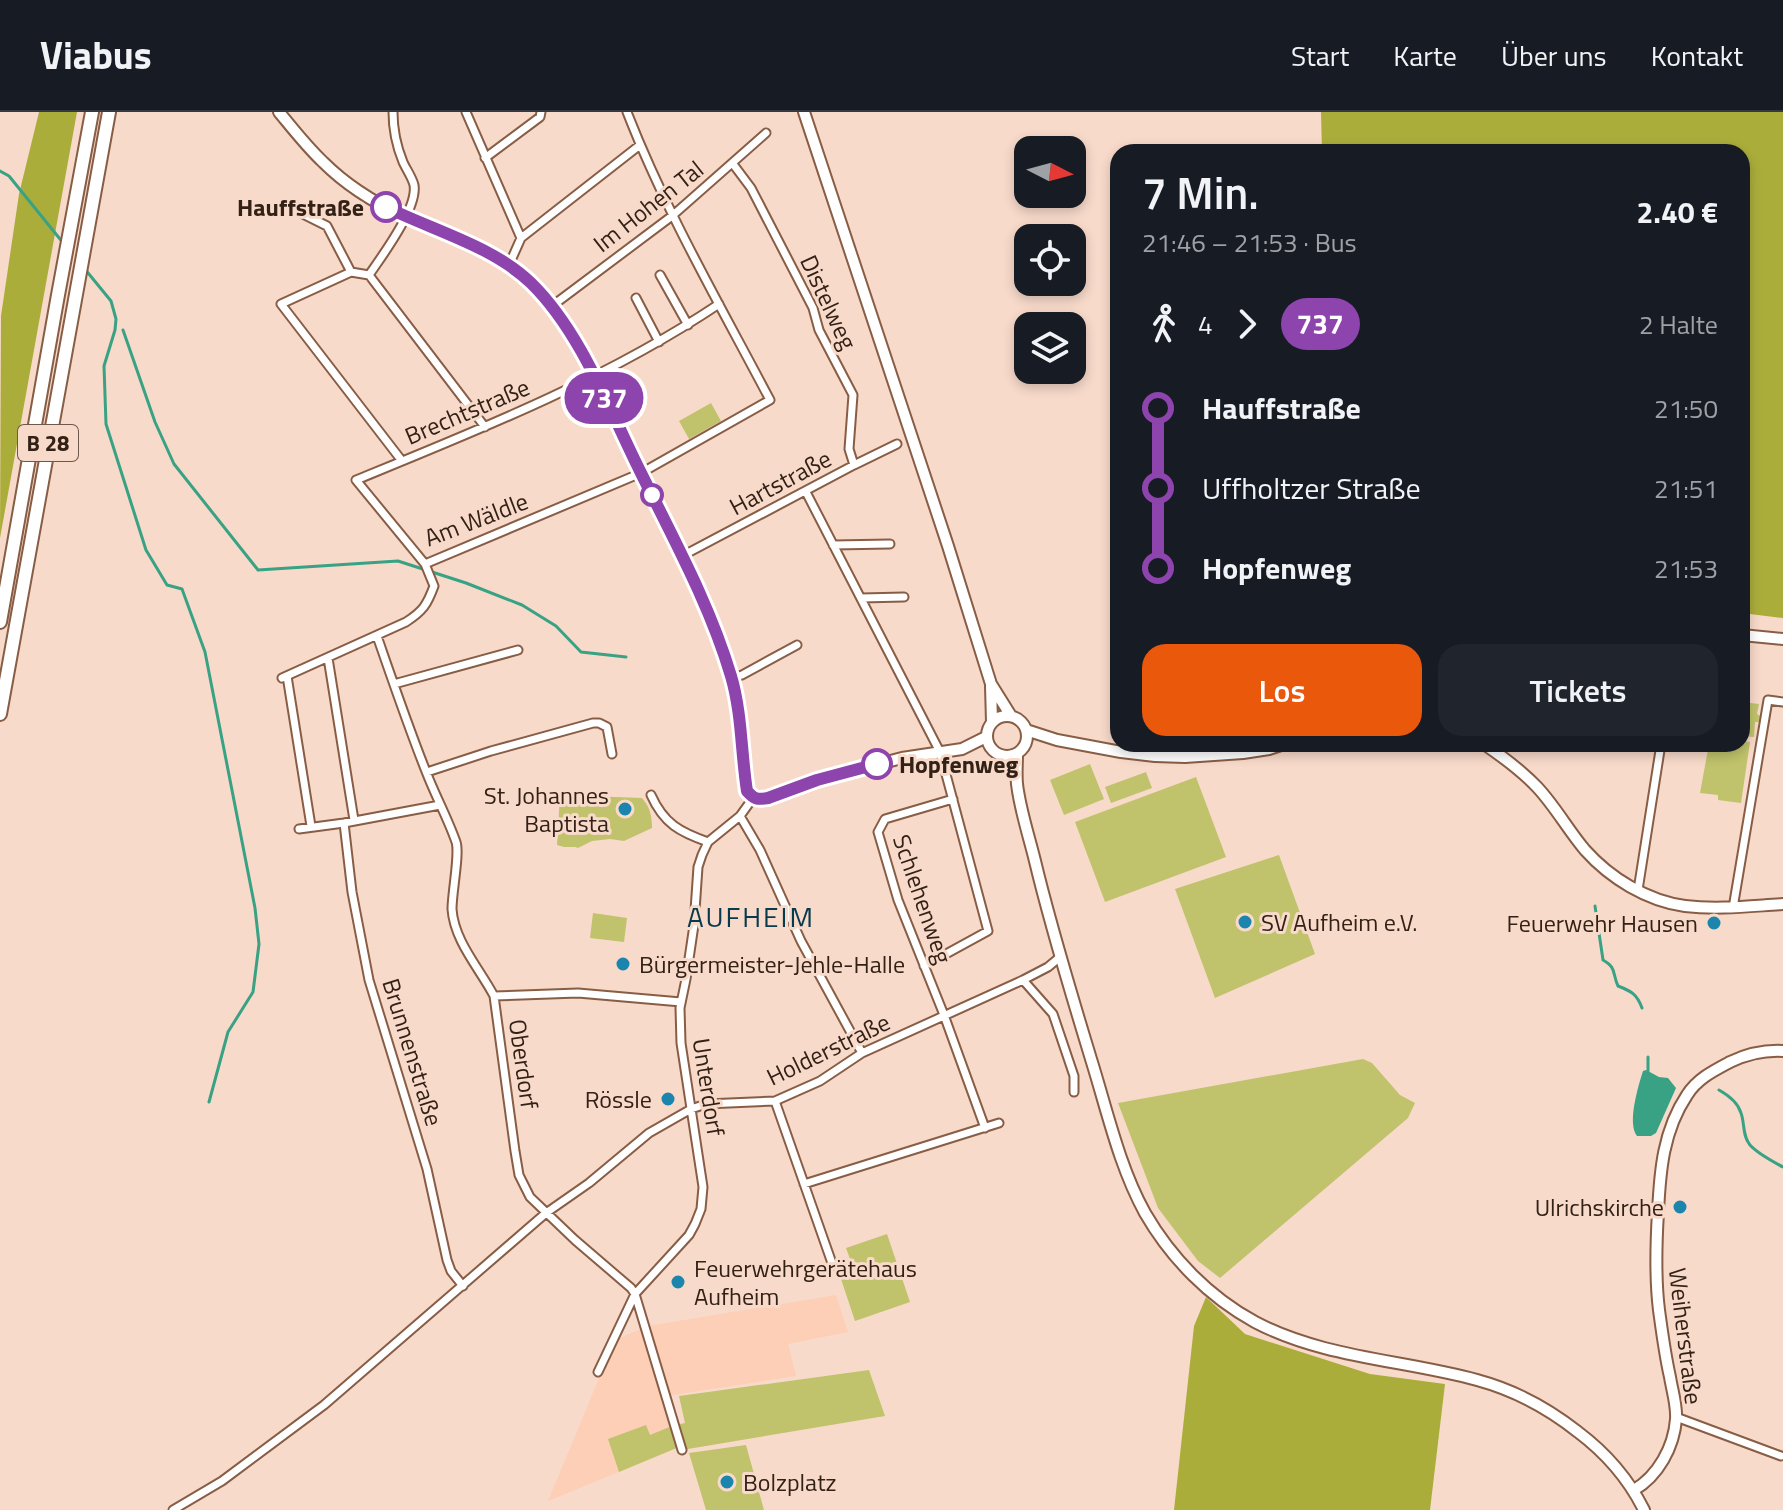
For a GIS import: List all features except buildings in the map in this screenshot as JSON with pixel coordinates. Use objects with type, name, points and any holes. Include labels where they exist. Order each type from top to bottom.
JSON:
[{"type":"highway","name":"B 28","points":[[0,622],[92,112]]},
{"type":"highway","name":"B 28","points":[[0,714],[109,112]]},
{"type":"street","points":[[279,112],[321,161],[349,185],[405,217],[509,265],[552,306],[575,340],[706,610],[732,678],[747,791],[753,798],[768,798],[817,780],[877,764],[962,749],[991,750],[1002,757],[1018,786]]},
{"type":"street","points":[[369,275],[391,243],[413,200],[414,184],[403,163],[394,134],[393,112]]},
{"type":"street","points":[[466,112],[521,238]]},
{"type":"street","points":[[485,158],[540,117],[541,112]]},
{"type":"street","points":[[627,112],[672,216],[719,304]]},
{"type":"street","points":[[804,112],[991,684],[1011,716],[1021,721],[1026,730],[1026,743],[1017,754],[1002,757]]},
{"type":"street","name":"Im Hohen Tal","points":[[552,306],[672,216],[766,133]]},
{"type":"street","points":[[509,265],[521,238],[640,145]]},
{"type":"street","name":"Distelweg","points":[[733,164],[751,188],[813,308],[819,330],[853,395],[849,449],[854,465]]},
{"type":"street","points":[[297,211],[327,226],[351,272]]},
{"type":"street","points":[[402,461],[281,304],[351,272],[369,275],[485,427]]},
{"type":"street","points":[[660,275],[688,325]]},
{"type":"street","points":[[636,298],[659,342]]},
{"type":"street","name":"Brechtstraße","points":[[356,480],[594,378],[719,304]]},
{"type":"street","name":"Am Wäldle","points":[[356,480],[425,564],[641,473],[770,400],[719,304]]},
{"type":"street","name":"Hartstraße","points":[[682,556],[897,444]]},
{"type":"street","points":[[806,492],[940,752],[988,931],[924,966]]},
{"type":"street","points":[[833,545],[890,544]]},
{"type":"street","points":[[311,826],[284,677],[377,636],[418,614],[428,603],[434,586],[425,564]]},
{"type":"street","points":[[861,598],[904,597]]},
{"type":"street","name":"Oberdorf","points":[[377,636],[458,846],[452,912],[469,955],[494,996],[519,1172],[524,1187],[546,1213],[635,1294]]},
{"type":"street","points":[[1750,636],[1783,639]]},
{"type":"street","points":[[732,678],[797,645]]},
{"type":"street","points":[[394,684],[518,650]]},
{"type":"street","points":[[328,658],[354,820]]},
{"type":"street","points":[[991,684],[992,722],[986,737],[991,750]]},
{"type":"street","points":[[1733,908],[1768,700],[1783,702]]},
{"type":"street","points":[[992,722],[1011,716]]},
{"type":"street","points":[[427,772],[593,723],[607,727],[612,754]]},
{"type":"street","points":[[1026,730],[1057,740],[1110,750]]},
{"type":"street","points":[[962,749],[986,737]]},
{"type":"street","points":[[1026,743],[1057,740]]},
{"type":"street","points":[[1121,752],[1185,757],[1250,752]]},
{"type":"street","points":[[1495,752],[1536,785],[1586,851],[1628,886],[1664,902],[1683,906],[1718,909],[1783,904]]},
{"type":"street","points":[[1638,890],[1660,752]]},
{"type":"street","points":[[1017,754],[1018,786],[1060,957],[1127,1174],[1145,1212],[1167,1246],[1198,1282],[1257,1323],[1311,1344],[1480,1380],[1514,1393],[1562,1420],[1593,1444],[1634,1490],[1644,1510]]},
{"type":"street","points":[[651,795],[664,818],[674,827],[708,842],[740,816],[753,798]]},
{"type":"street","name":"Schlehenweg","points":[[953,799],[885,819],[878,832],[898,900],[985,1128]]},
{"type":"street","points":[[299,829],[440,805]]},
{"type":"street","points":[[740,816],[760,850],[801,941],[862,1053]]},
{"type":"street","name":"Brunnenstraße","points":[[344,823],[352,892],[369,980],[427,1169],[447,1260],[463,1286]]},
{"type":"street","name":"Unterdorf","points":[[598,1372],[635,1294],[689,1235],[698,1218],[703,1187],[681,1043],[681,1002],[694,925],[698,867],[708,842]]},
{"type":"street","name":"Holderstraße","points":[[173,1510],[222,1481],[324,1405],[546,1213],[589,1183],[649,1133],[706,1104],[775,1101],[820,1081],[862,1053],[1023,980],[1060,957]]},
{"type":"street","points":[[1023,980],[1053,1014],[1074,1076],[1074,1092]]},
{"type":"street","points":[[494,996],[578,993],[681,1002]]},
{"type":"street","name":"Weiherstraße","points":[[1634,1490],[1656,1473],[1670,1444],[1676,1417],[1659,1310],[1656,1268],[1664,1148],[1677,1112],[1688,1093],[1707,1075],[1741,1057],[1783,1051]]},
{"type":"street","points":[[775,1101],[833,1266]]},
{"type":"street","points":[[804,1184],[999,1123]]},
{"type":"street","points":[[635,1294],[682,1450]]},
{"type":"street","points":[[1676,1417],[1781,1456]]},
{"type":"shaded area","points":[[39,112],[77,112],[0,538],[1,316],[19,194]]},
{"type":"shaded area","points":[[1321,112],[1783,112],[1783,618],[1750,614],[1750,144],[1322,144]]},
{"type":"shaded area","points":[[711,403],[721,421],[689,439],[679,421]]},
{"type":"shaded area","points":[[1750,703],[1759,704],[1757,714],[1760,716],[1759,722],[1755,722],[1754,737],[1750,737]]},
{"type":"shaded area","points":[[1708,752],[1749,752],[1741,803],[1718,800],[1718,795],[1700,793]]},
{"type":"shaded area","points":[[1090,764],[1104,799],[1064,815],[1050,780]]},
{"type":"shaded area","points":[[1146,772],[1152,788],[1111,803],[1105,787]]},
{"type":"shaded area","name":"SV Aufheim e.V.","points":[[1196,777],[1226,857],[1105,902],[1075,822]]},
{"type":"shaded area","points":[[560,795],[642,798],[650,812],[652,828],[624,841],[592,841],[578,848],[557,845]]},
{"type":"shaded area","name":"SV Aufheim e.V.","points":[[1279,855],[1315,954],[1215,998],[1175,889]]},
{"type":"shaded area","points":[[593,913],[627,918],[624,942],[590,938]]},
{"type":"shaded area","points":[[1363,1059],[1372,1063],[1400,1095],[1415,1103],[1408,1118],[1220,1278],[1198,1261],[1158,1208],[1118,1103]]},
{"type":"shaded area","points":[[1643,1071],[1668,1078],[1676,1088],[1656,1133],[1637,1136],[1633,1123],[1634,1105]]},
{"type":"shaded area","points":[[887,1234],[910,1302],[855,1321],[836,1264],[850,1259],[846,1248]]},
{"type":"shaded area","points":[[836,1295],[848,1332],[788,1344],[796,1376],[667,1396],[648,1326]]},
{"type":"shaded area","points":[[1206,1297],[1245,1334],[1370,1374],[1445,1384],[1430,1510],[1174,1510],[1194,1326]]},
{"type":"shaded area","points":[[643,1328],[679,1447],[548,1501],[615,1340]]},
{"type":"shaded area","points":[[869,1370],[885,1416],[682,1450],[675,1425],[685,1423],[679,1396]]},
{"type":"shaded area","points":[[646,1425],[650,1435],[672,1426],[679,1447],[619,1472],[608,1439]]},
{"type":"shaded area","name":"Bolzplatz","points":[[746,1445],[764,1510],[706,1510],[689,1453]]},
{"type":"waterway","points":[[0,171],[9,176],[64,244]]},
{"type":"waterway","points":[[84,268],[111,301],[116,319],[104,366],[106,424],[146,550],[167,585],[182,589],[205,652],[255,908],[259,944],[253,992],[228,1032],[209,1102]]},
{"type":"waterway","points":[[123,330],[155,422],[174,464],[258,570],[398,561],[522,605],[556,626],[581,652],[626,657]]},
{"type":"waterway","points":[[1595,906],[1603,960],[1612,968],[1618,986],[1633,994],[1642,1008]]},
{"type":"waterway","points":[[1648,1057],[1648,1072]]},
{"type":"waterway","points":[[1719,1090],[1740,1109],[1750,1145],[1783,1167]]},
{"type":"bus line","name":"737","points":[[386,207],[509,265],[552,306],[575,340],[706,610],[732,678],[747,791],[753,798],[768,798],[817,780],[877,764]]},
{"type":"place","name":"Hauffstraße","points":[[386,207]]},
{"type":"place","name":"Hopfenweg","points":[[877,764]]},
{"type":"place","name":"St. Johannes Baptista","points":[[625,809]]},
{"type":"place","name":"SV Aufheim e.V.","points":[[1245,922]]},
{"type":"place","name":"Feuerwehr Hausen","points":[[1714,923]]},
{"type":"place","name":"Bürgermeister-Jehle-Halle","points":[[623,964]]},
{"type":"place","name":"Rössle","points":[[668,1099]]},
{"type":"place","name":"Ulrichskirche","points":[[1680,1207]]},
{"type":"place","name":"Feuerwehrgerätehaus Aufheim","points":[[678,1282]]},
{"type":"place","name":"Bolzplatz","points":[[727,1482]]},
{"type":"district","name":"AUFHEIM","points":[[751,916]]}]
